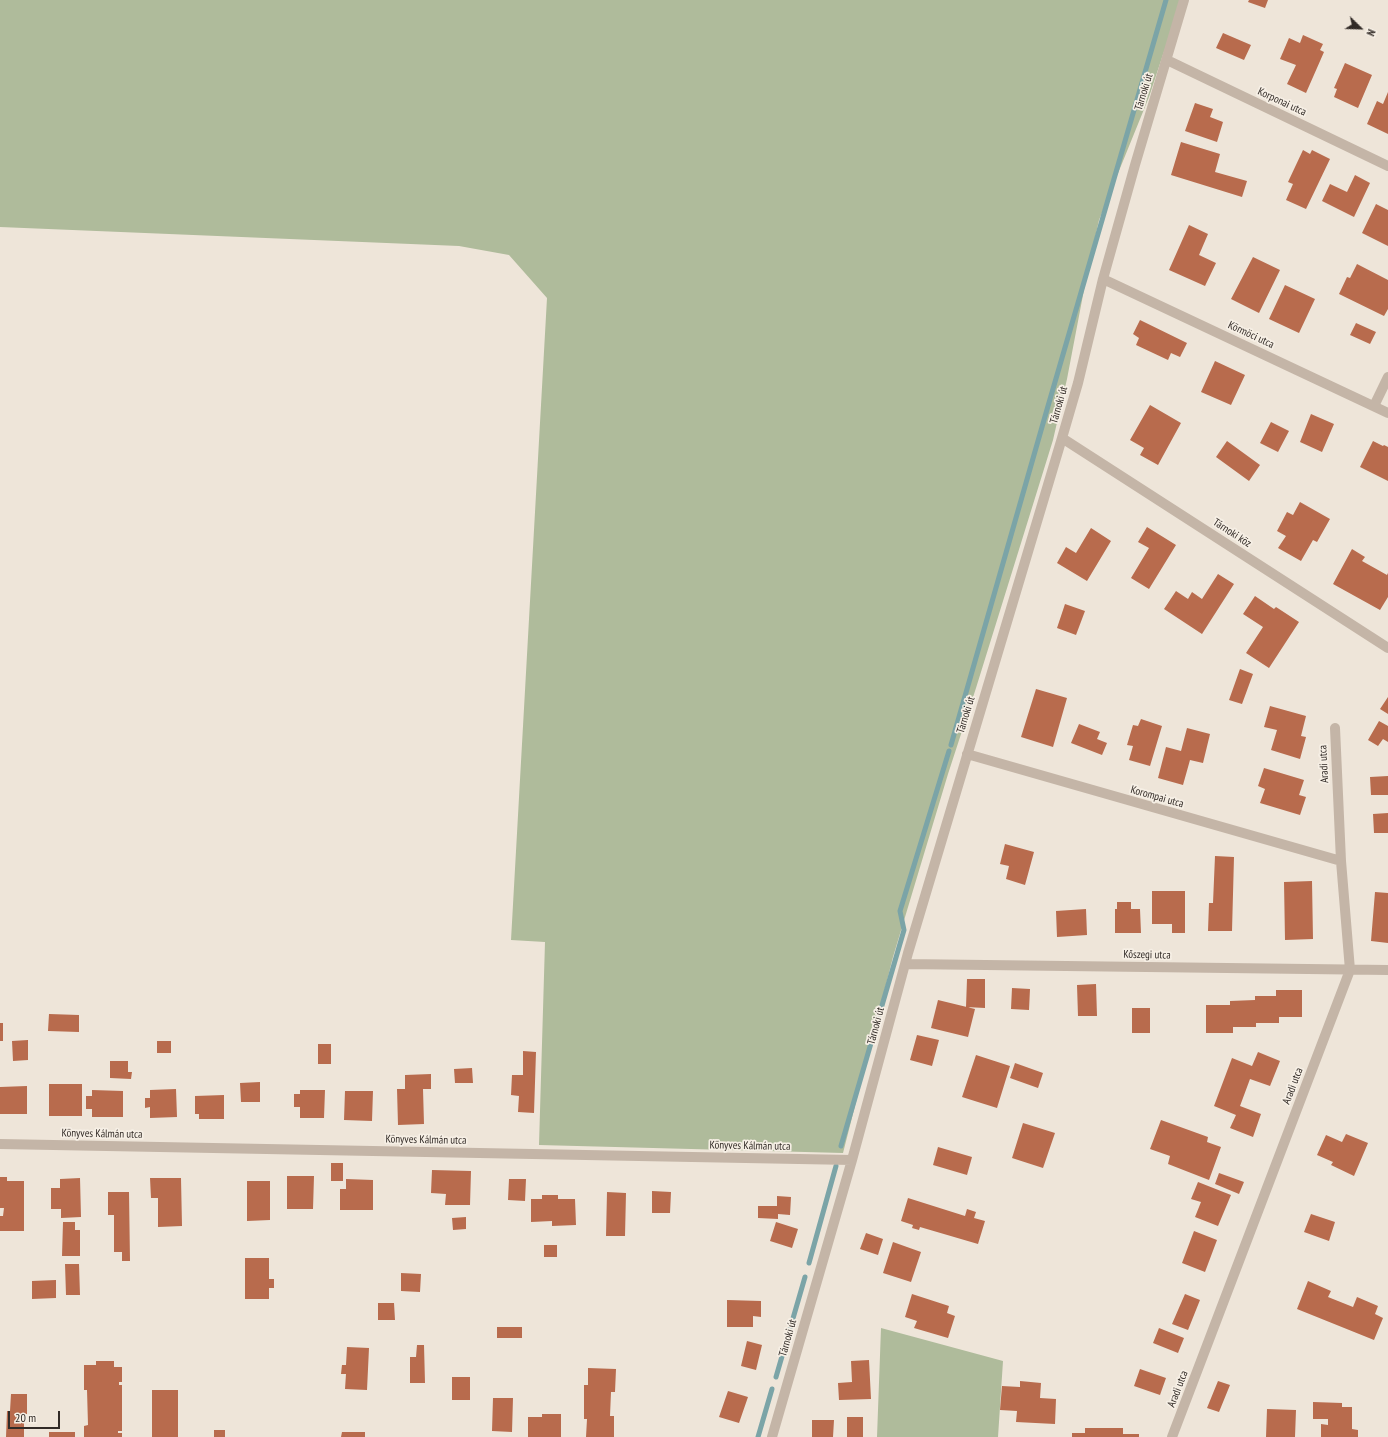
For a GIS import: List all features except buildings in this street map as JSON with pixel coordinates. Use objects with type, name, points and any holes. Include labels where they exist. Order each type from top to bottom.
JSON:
[{"type":"street","name":"Tárnoki út","points":[[772,1437],[852,1160],[905,964],[1078,383],[1103,279],[1184,0]]},
{"type":"street","name":"Korponai utca","points":[[1167,60],[1388,166]]},
{"type":"street","name":"Körmöci utca","points":[[1103,279],[1388,413]]},
{"type":"street","points":[[1374,406],[1388,377]]},
{"type":"street","name":"Tárnoki köz","points":[[1062,438],[1388,648]]},
{"type":"street","name":"Aradi utca","points":[[1172,1437],[1350,970],[1341,861],[1335,728]]},
{"type":"street","name":"Korompai utca","points":[[967,754],[1341,861]]},
{"type":"street","name":"Kőszegi utca","points":[[905,964],[1388,970]]},
{"type":"street","name":"Könyves Kálmán utca","points":[[0,1144],[852,1160]]},
{"type":"green space","points":[[0,0],[1181,0],[1149,97],[1099,220],[1067,379],[1053,440],[948,774],[893,957],[843,1153],[539,1145],[545,942],[511,940],[547,298],[509,255],[459,246],[0,227]]},
{"type":"green space","points":[[881,1328],[1003,1361],[998,1437],[877,1437]]},
{"type":"waterway","points":[[951,745],[1166,0]]},
{"type":"waterway","points":[[841,1146],[904,930],[900,911],[949,751]]},
{"type":"waterway","points":[[809,1263],[836,1166]]},
{"type":"waterway","points":[[776,1377],[805,1277]]},
{"type":"waterway","points":[[758,1437],[772,1389]]}]
